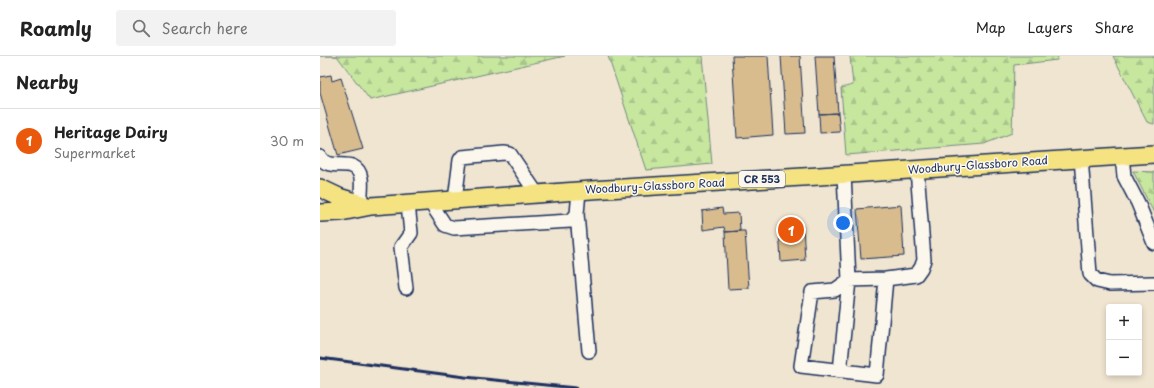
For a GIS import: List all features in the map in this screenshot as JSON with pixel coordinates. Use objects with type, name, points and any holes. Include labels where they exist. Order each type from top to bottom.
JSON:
[{"type":"main road","name":"Woodbury-Glassboro Road","points":[[320,213],[340,212],[365,205],[408,204],[579,191],[1154,154]]},
{"type":"main road","name":"Woodbury-Glassboro Road","points":[[320,188],[338,197],[365,205]]},
{"type":"lane","points":[[455,200],[460,160],[462,157],[504,153],[510,154],[536,194]]},
{"type":"lane","points":[[1122,156],[1124,176],[1138,203],[1154,243]]},
{"type":"lane","points":[[320,157],[328,164],[334,166],[348,164],[358,171],[361,176],[365,205]]},
{"type":"lane","points":[[1081,158],[1090,274],[1097,281],[1110,284],[1154,283]]},
{"type":"lane","points":[[886,279],[877,375],[801,366],[812,292],[835,290],[849,280],[886,279],[916,275],[921,268],[924,260],[917,169]]},
{"type":"lane","points":[[840,371],[849,280],[844,174]]},
{"type":"lane","points":[[579,191],[577,214],[589,350]]},
{"type":"lane","points":[[430,202],[445,225],[454,228],[571,221],[577,214]]},
{"type":"lane","points":[[406,288],[401,247],[411,233],[408,204]]},
{"type":"green space","points":[[337,56],[565,56],[370,100]]},
{"type":"green space","points":[[608,56],[702,56],[712,164],[646,170]]},
{"type":"green space","points":[[850,56],[1058,56],[1057,60],[1014,65],[1012,133],[984,144],[846,155],[841,88],[853,85]]},
{"type":"green space","points":[[1113,56],[1153,56],[1154,124],[1147,122]]},
{"type":"green space","points":[[1133,171],[1154,172],[1154,213]]},
{"type":"building","points":[[732,56],[768,56],[773,135],[737,138]]},
{"type":"building","points":[[781,56],[800,56],[805,133],[786,134]]},
{"type":"building","points":[[815,56],[834,56],[838,113],[819,114]]},
{"type":"building","points":[[331,75],[332,81],[341,78],[363,149],[338,155],[320,93],[320,77]]},
{"type":"building","points":[[838,113],[840,132],[820,133],[819,114]]},
{"type":"building","points":[[901,205],[904,256],[861,259],[857,209]]},
{"type":"building","points":[[722,208],[723,214],[739,213],[740,231],[725,232],[724,227],[703,230],[702,211]]},
{"type":"building","points":[[803,226],[805,260],[781,262],[779,228]]},
{"type":"building","points":[[745,231],[749,288],[728,289],[725,232]]},
{"type":"railway","points":[[320,358],[465,377],[576,388]]},
{"type":"place","name":"Heritage Dairy","points":[[791,230]]}]
